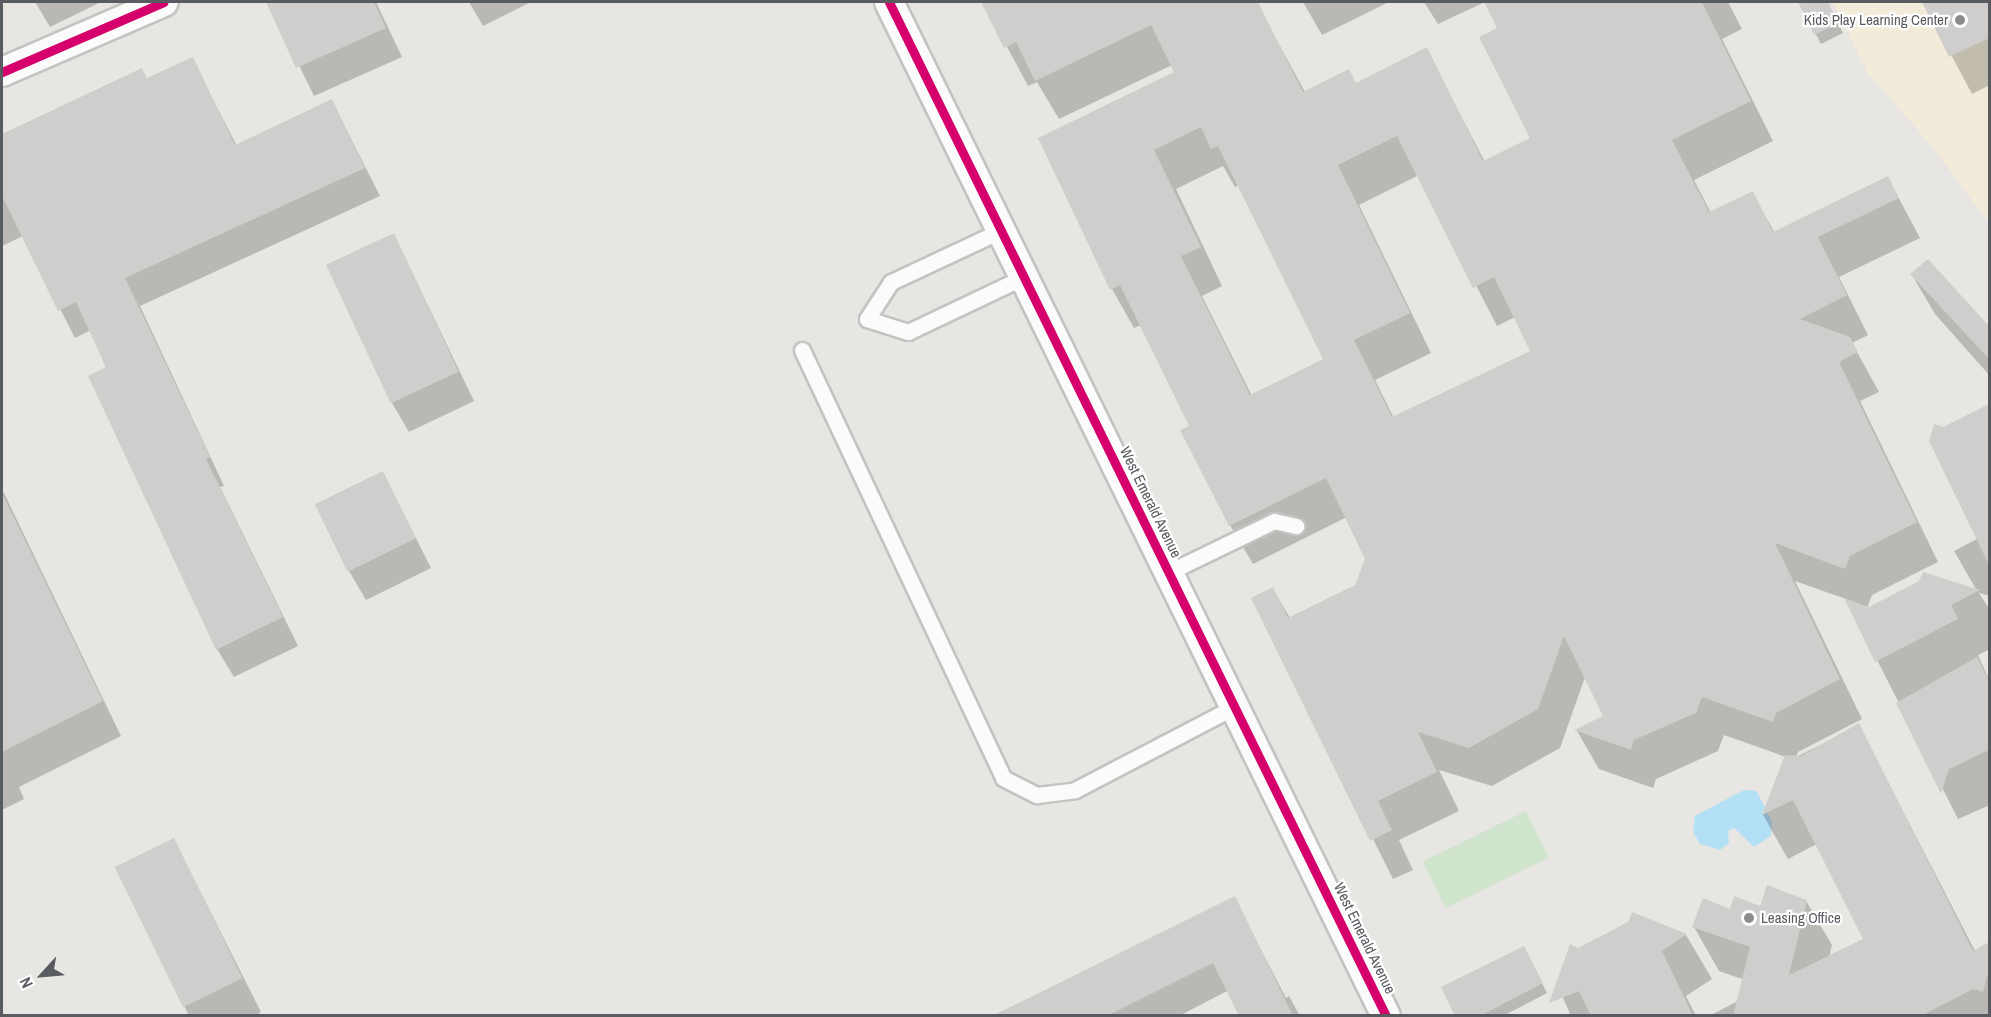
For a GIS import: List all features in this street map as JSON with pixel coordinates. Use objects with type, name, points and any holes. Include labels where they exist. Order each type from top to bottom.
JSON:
[{"type":"street","points":[[2,72],[164,2]]},
{"type":"street","name":"West Emerald Avenue","points":[[889,2],[1386,1016]]},
{"type":"lane","points":[[1002,230],[891,282],[867,320],[908,332],[1024,277]]},
{"type":"lane","points":[[802,350],[1003,778],[1037,795],[1075,790],[1234,707]]},
{"type":"lane","points":[[1168,572],[1274,521],[1296,526]]},
{"type":"shaded area","points":[[1833,2],[1989,2],[1989,223],[1931,145],[1868,73]]},
{"type":"green space","points":[[1526,811],[1549,858],[1445,908],[1423,861]]},
{"type":"water","points":[[1742,791],[1757,792],[1772,821],[1771,836],[1754,847],[1734,828],[1728,831],[1729,843],[1720,850],[1700,844],[1693,832],[1695,816]]},
{"type":"building","points":[[266,2],[374,2],[386,28],[296,68]]},
{"type":"building","points":[[981,2],[1258,2],[1303,92],[1349,69],[1356,83],[1427,47],[1483,161],[1530,138],[1479,37],[1497,28],[1484,2],[1702,2],[1751,101],[1672,140],[1709,212],[1753,191],[1773,232],[1888,176],[1899,198],[1818,237],[1847,295],[1800,319],[1850,337],[1858,352],[1839,362],[1917,522],[1850,556],[1845,569],[1775,543],[1840,679],[1776,713],[1773,722],[1702,697],[1696,713],[1634,740],[1631,750],[1574,730],[1603,716],[1564,636],[1538,709],[1469,748],[1418,732],[1437,772],[1378,801],[1392,830],[1370,841],[1251,598],[1273,587],[1288,618],[1355,585],[1365,559],[1326,478],[1229,526],[1180,430],[1189,426],[1120,285],[1110,290],[1038,138],[1174,72],[1151,25],[1035,81],[1016,42],[1004,48]],"holes":[[[1201,127],[1211,149],[1218,146],[1323,359],[1250,395],[1181,256],[1201,247],[1154,150]],[[1397,136],[1473,288],[1494,277],[1530,351],[1392,417],[1354,340],[1410,313],[1338,165]]]},
{"type":"building","points":[[1798,2],[1828,2],[1839,23],[1814,35]]},
{"type":"building","name":"Kids Play Learning Center","points":[[1922,2],[1989,2],[1989,38],[1949,57]]},
{"type":"building","points":[[193,57],[235,145],[332,99],[365,168],[125,278],[210,457],[206,459],[283,617],[216,650],[88,376],[106,367],[76,302],[58,311],[2,196],[2,134],[142,68],[147,78]]},
{"type":"building","points":[[394,233],[459,372],[391,403],[326,265]]},
{"type":"building","points":[[1928,259],[1989,326],[1989,359],[1910,274]]},
{"type":"building","points":[[1989,404],[1989,565],[1929,441],[1934,424],[1943,427]]},
{"type":"building","points":[[383,471],[416,538],[348,572],[315,504]]},
{"type":"building","points":[[2,493],[103,701],[2,752]]},
{"type":"building","points":[[1923,572],[1980,590],[1951,605],[1958,619],[1875,662],[1844,598],[1869,607],[1919,581]]},
{"type":"building","points":[[1977,657],[1989,681],[1989,750],[1949,769],[1941,794],[1896,703]]},
{"type":"building","points":[[1859,723],[1973,951],[1989,942],[1989,969],[1983,992],[1973,989],[1921,1016],[1733,1016],[1750,947],[1692,927],[1703,898],[1730,909],[1734,896],[1760,906],[1767,885],[1807,900],[1789,975],[1863,939],[1793,800],[1762,815],[1785,755],[1801,756]]},
{"type":"building","points":[[174,838],[242,978],[183,1007],[115,867]]},
{"type":"building","points":[[1235,896],[1293,1016],[1239,1016],[1213,963],[1107,1016],[992,1016]]},
{"type":"building","points":[[1632,912],[1687,934],[1662,951],[1693,1016],[1591,1016],[1579,991],[1549,1003],[1570,944],[1578,948],[1628,922]]},
{"type":"building","points":[[1524,946],[1543,983],[1480,1016],[1455,1016],[1441,987]]},
{"type":"cycle path","points":[[2,72],[164,2]]},
{"type":"cycle path","points":[[889,2],[1386,1016]]},
{"type":"place","name":"Kids Play Learning Center","points":[[1960,20]]},
{"type":"place","name":"Leasing Office","points":[[1749,918]]}]
